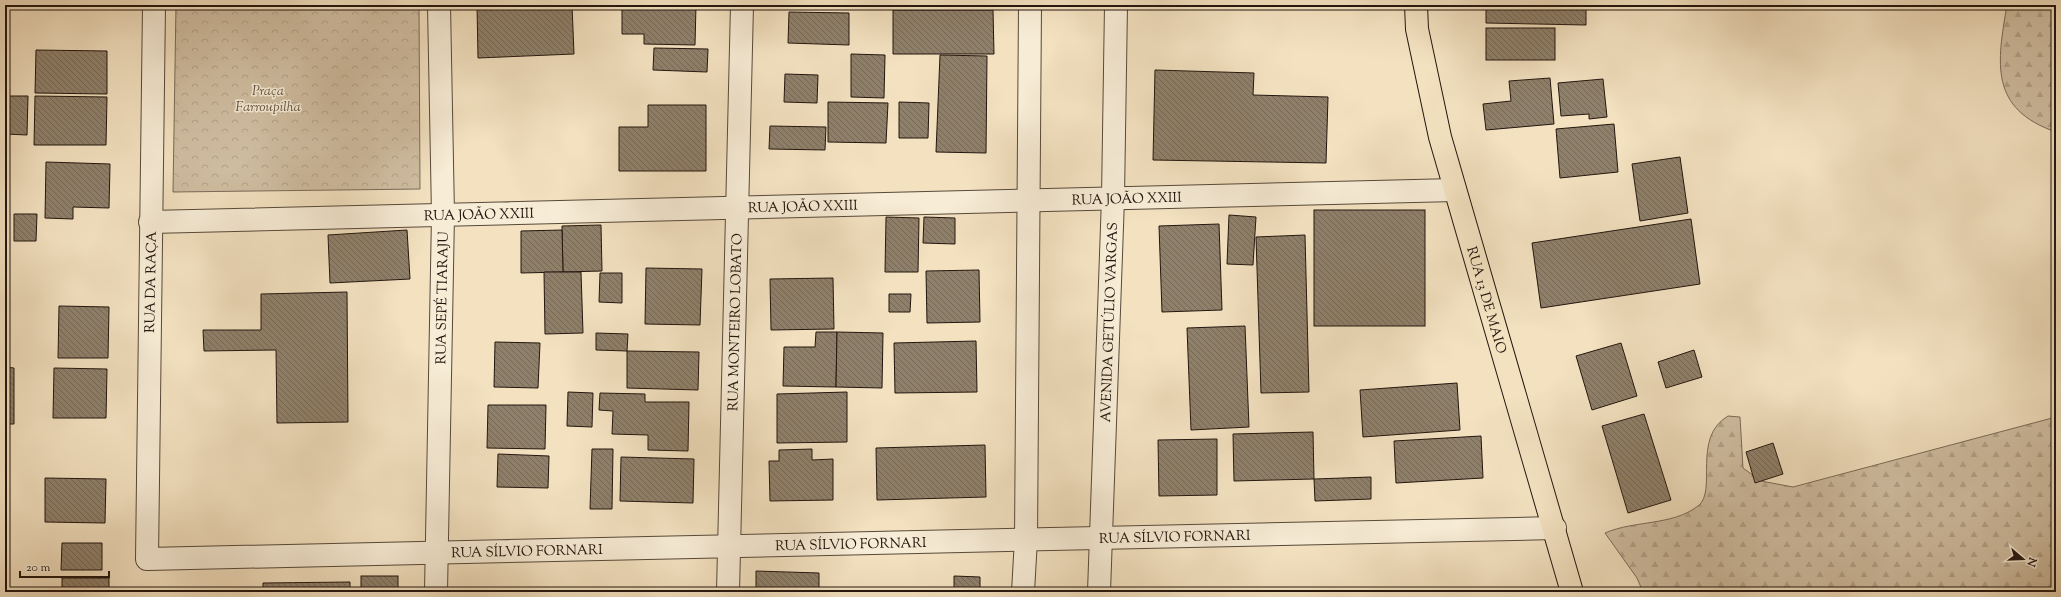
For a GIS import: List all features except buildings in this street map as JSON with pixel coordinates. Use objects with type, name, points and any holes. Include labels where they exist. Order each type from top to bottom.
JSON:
[{"type":"main road","name":"RUA 13 DE MAIO","points":[[1416,5],[1419,36],[1440,137],[1555,528],[1572,592]]},
{"type":"street","name":"RUA DA RAÇA","points":[[147,559],[150,222],[154,5]]},
{"type":"street","name":"RUA SEPÉ TIARAJU","points":[[436,592],[438,553],[442,215],[439,5]]},
{"type":"street","name":"RUA MONTEIRO LOBATO","points":[[728,592],[742,5]]},
{"type":"street","points":[[1023,592],[1026,539],[1027,200],[1030,5]]},
{"type":"street","name":"AVENIDA GETÚLIO VARGAS","points":[[1099,592],[1113,198],[1116,5]]},
{"type":"street","name":"RUA JOÃO XXIII","points":[[150,222],[1455,190]]},
{"type":"street","name":"RUA SÍLVIO FORNARI","points":[[147,559],[1555,528]]},
{"type":"green space","name":"Praça Farroupilha","points":[[176,5],[419,5],[420,189],[173,192]]},
{"type":"green space","points":[[2007,5],[2056,5],[2056,132],[2034,122],[2019,111],[2008,97],[2003,82],[2000,65],[2003,26]]},
{"type":"green space","points":[[1728,416],[1740,417],[1743,468],[1761,481],[1793,487],[2056,417],[2056,592],[1643,592],[1637,578],[1605,533],[1629,526],[1677,517],[1698,506],[1704,499],[1706,489],[1708,450],[1711,437],[1717,426]]}]
